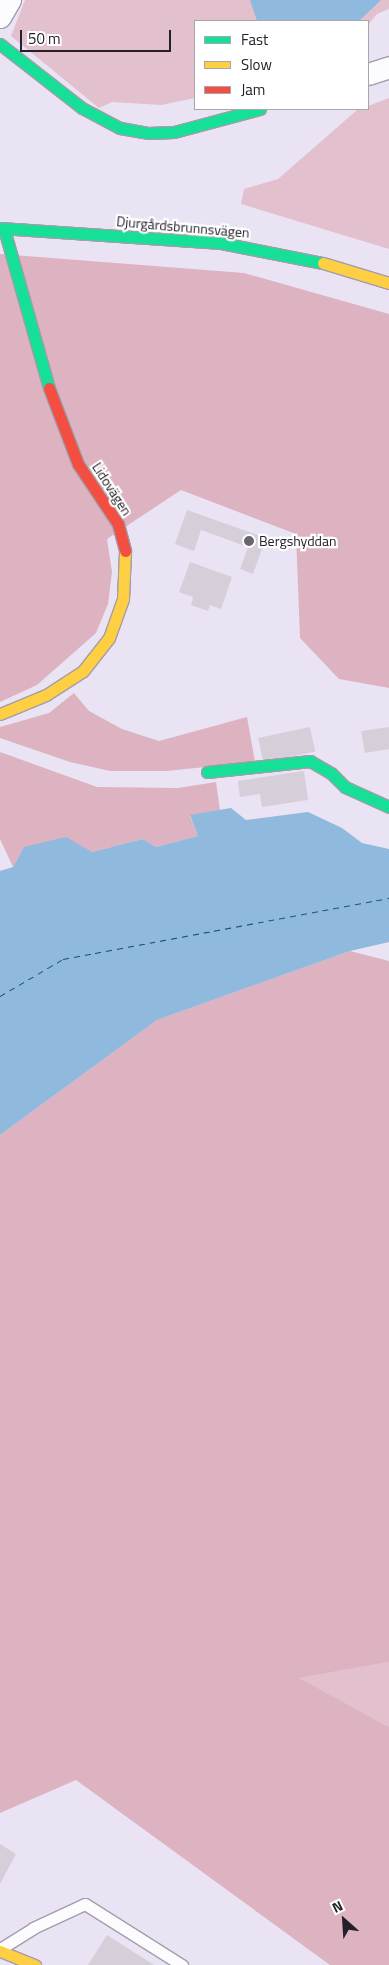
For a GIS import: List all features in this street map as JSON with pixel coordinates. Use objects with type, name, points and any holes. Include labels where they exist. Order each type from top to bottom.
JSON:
[{"type":"street","points":[[0,17],[10,0]]},
{"type":"street","points":[[0,44],[82,108],[120,128],[148,133],[174,132],[256,110]]},
{"type":"street","points":[[369,74],[389,67]]},
{"type":"street","name":"Djurgårdsbrunnsvägen","points":[[2,228],[221,243],[339,266],[389,283]]},
{"type":"street","name":"Lidovägen","points":[[0,714],[46,695],[82,672],[109,638],[123,599],[126,574],[124,540],[118,524],[78,464],[58,416],[2,228]]},
{"type":"street","points":[[207,772],[310,761],[331,773],[345,787],[389,807]]},
{"type":"street","points":[[0,1950],[35,1965]]},
{"type":"lane","points":[[0,1950],[33,1928],[85,1904],[182,1965]]},
{"type":"shaded area","points":[[25,0],[389,0],[389,9],[377,14],[369,24],[369,20],[194,20],[194,98],[161,105],[112,102],[99,108],[11,36]]},
{"type":"shaded area","points":[[389,98],[389,249],[241,204],[244,189],[278,179],[357,110],[369,110],[369,106]]},
{"type":"shaded area","points":[[0,254],[244,273],[389,314],[389,688],[339,679],[300,638],[296,534],[181,490],[107,539],[112,572],[108,604],[96,633],[37,685],[0,702]]},
{"type":"shaded area","points":[[74,693],[89,711],[122,729],[159,741],[247,717],[255,762],[166,771],[110,771],[70,762],[0,738],[0,727],[49,713]]},
{"type":"shaded area","points":[[0,752],[97,787],[178,788],[216,782],[220,810],[190,816],[198,836],[156,847],[143,839],[92,852],[24,847],[13,867],[0,839]]},
{"type":"shaded area","points":[[350,951],[389,961],[389,1662],[299,1678],[389,1727],[389,1965],[330,1965],[76,1780],[0,1813],[0,1135],[157,1020]]},
{"type":"shaded area","points":[[389,1662],[389,1727],[298,1678]]},
{"type":"water","points":[[250,0],[381,0],[360,20],[257,20]]},
{"type":"water","points":[[231,808],[246,820],[308,812],[342,828],[362,843],[389,849],[389,942],[350,951],[157,1020],[0,1135],[0,871],[13,867],[24,847],[66,837],[92,852],[143,839],[156,847],[198,836],[190,815]]},
{"type":"building","name":"Bergshyddan","points":[[187,510],[266,538],[253,574],[240,569],[248,547],[201,530],[194,551],[175,544]]},
{"type":"building","points":[[190,562],[232,577],[221,609],[210,605],[208,611],[191,605],[193,597],[179,592]]},
{"type":"building","points":[[310,727],[315,751],[263,762],[258,738]]},
{"type":"building","points":[[389,727],[389,749],[365,753],[361,731]]},
{"type":"building","points":[[304,771],[308,800],[262,807],[260,794],[240,797],[238,781]]},
{"type":"building","points":[[0,1844],[16,1854],[0,1884]]},
{"type":"building","points":[[107,1935],[154,1965],[88,1965]]},
{"type":"ferry route","points":[[0,996],[63,959],[389,898]]},
{"type":"traffic: fast","points":[[0,44],[82,108],[120,128],[148,133],[174,132],[256,110]]},
{"type":"traffic: fast","points":[[0,228],[221,243],[323,263]]},
{"type":"traffic: fast","points":[[4,229],[49,388]]},
{"type":"traffic: fast","points":[[207,772],[310,761],[331,773],[345,787],[389,807]]},
{"type":"traffic: slow","points":[[323,263],[389,283]]},
{"type":"traffic: slow","points":[[0,714],[46,695],[83,671],[109,638],[123,599],[125,551]]},
{"type":"traffic: slow","points":[[0,1951],[35,1965]]},
{"type":"traffic: jam","points":[[49,388],[78,464],[118,524],[125,551]]},
{"type":"place","name":"Bergshyddan","points":[[249,541]]}]
